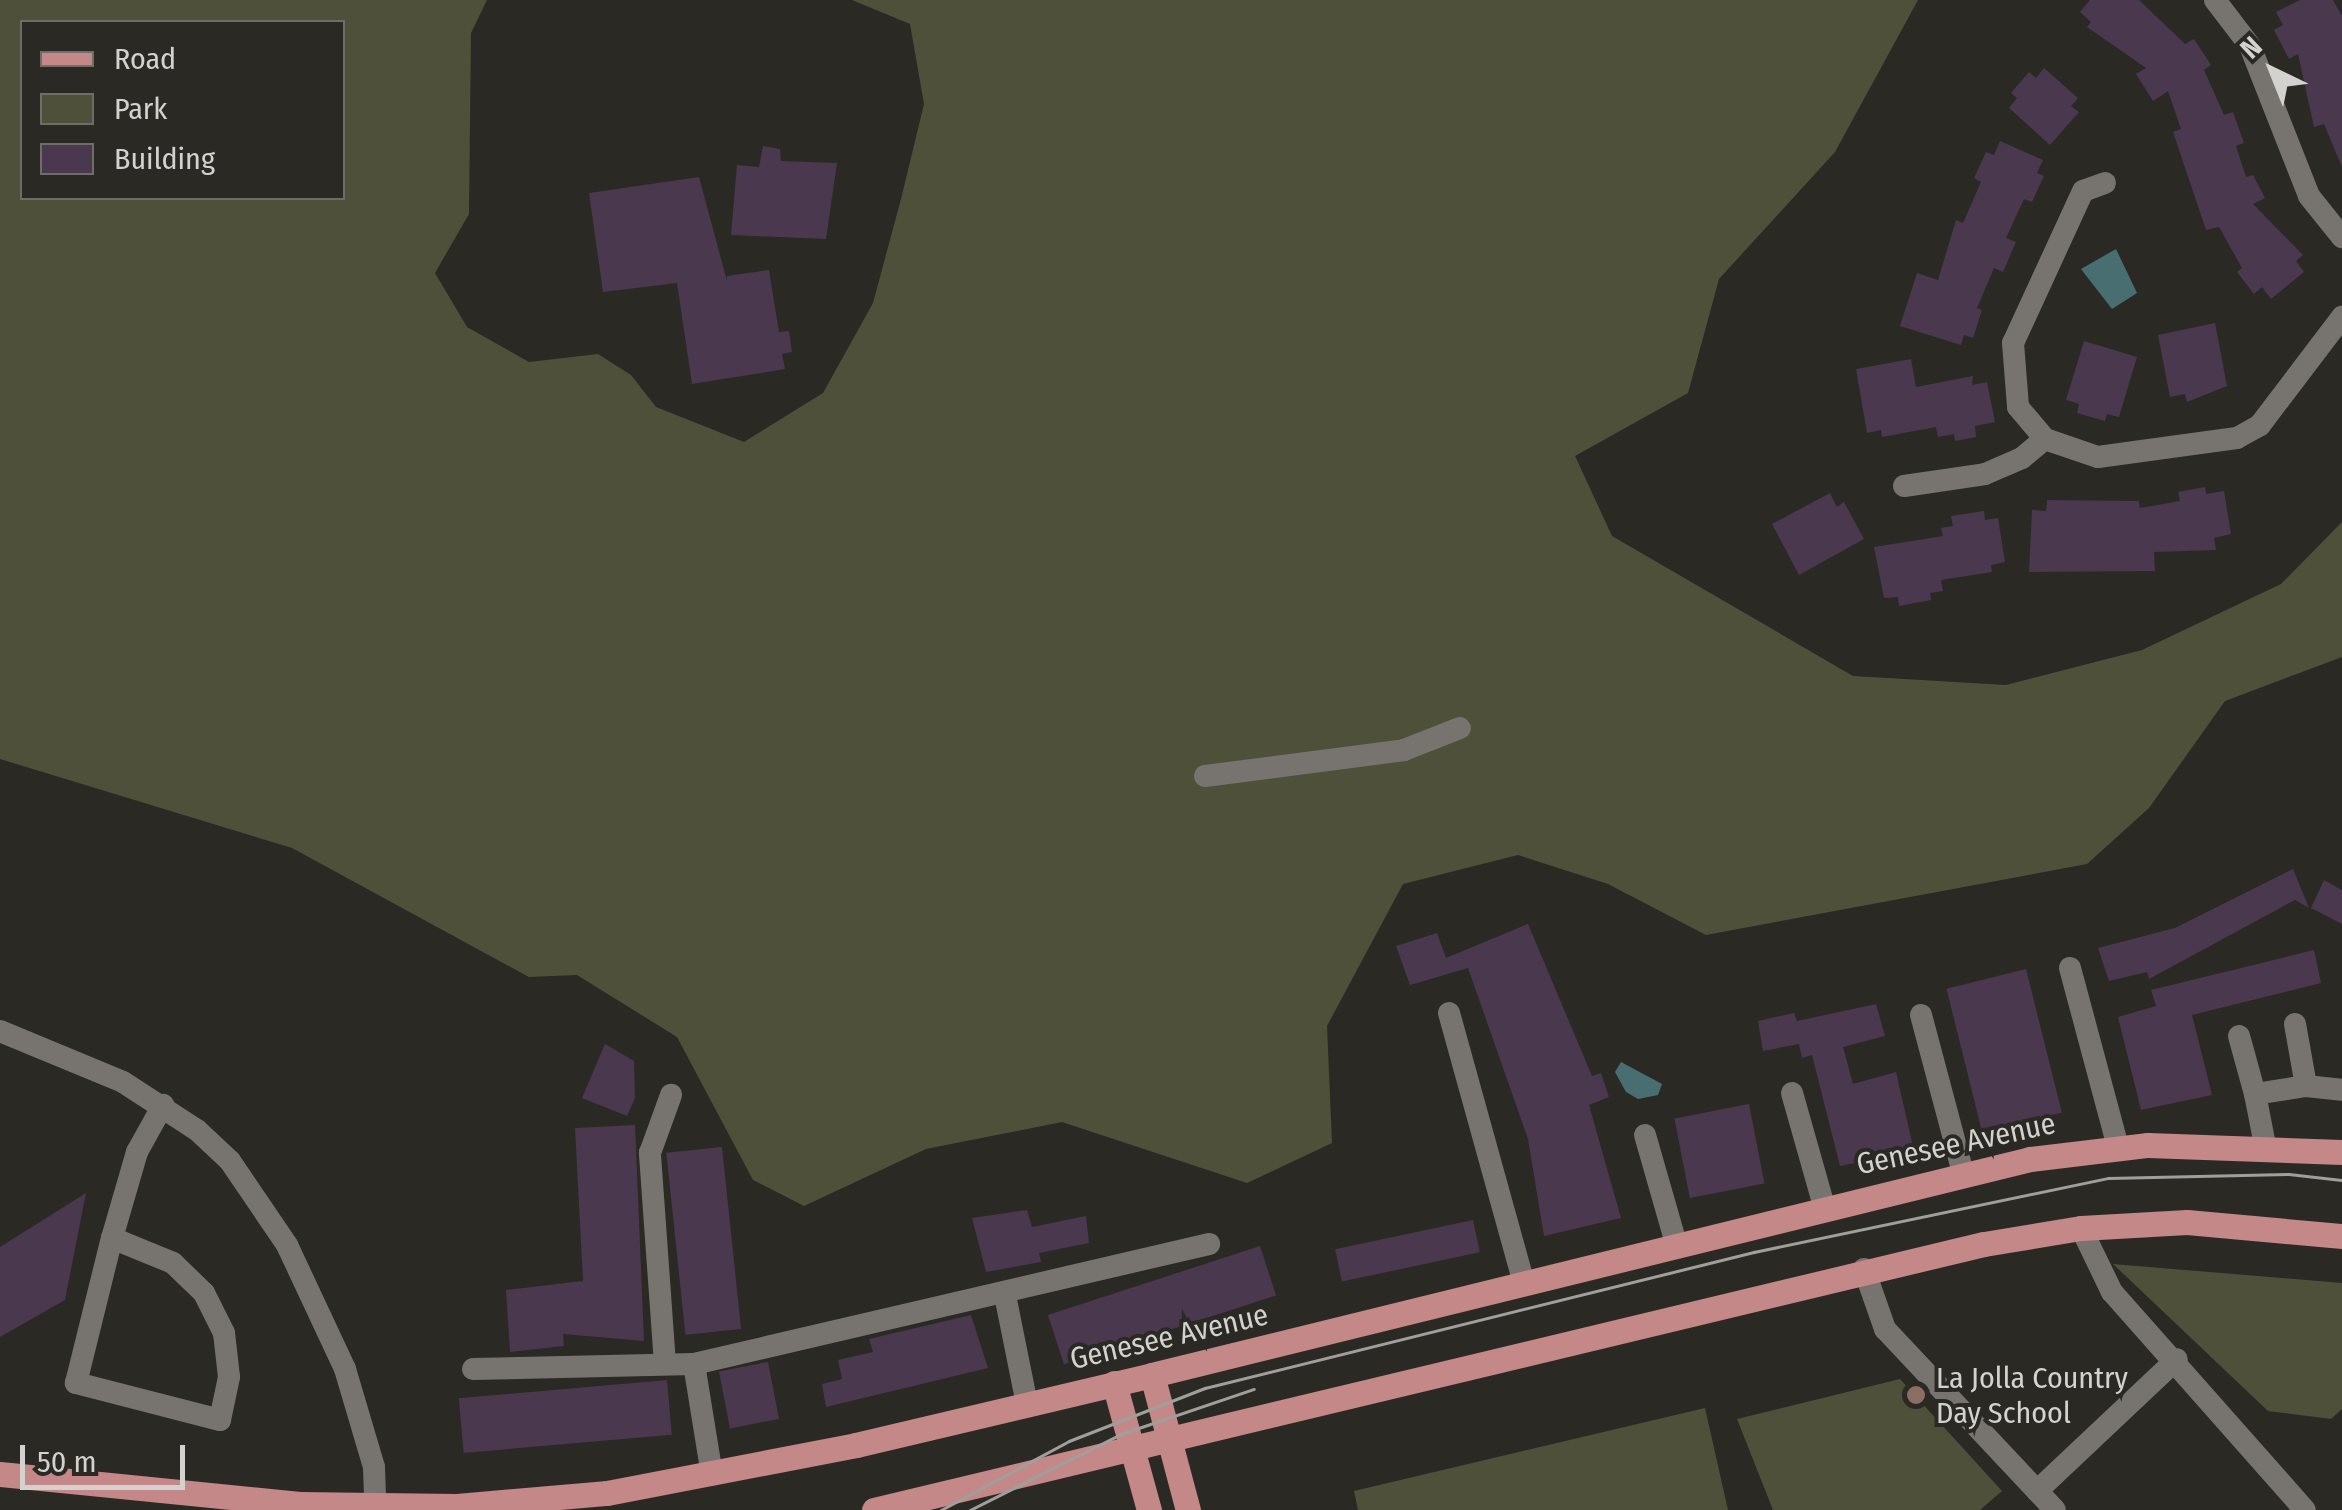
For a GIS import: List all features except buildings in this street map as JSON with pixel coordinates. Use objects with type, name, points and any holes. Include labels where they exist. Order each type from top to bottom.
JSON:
[{"type":"main road","name":"Genesee Avenue","points":[[0,1474],[375,1508],[542,1500],[712,1474],[1027,1404],[1963,1173],[2118,1146],[2265,1145],[2342,1152]]},
{"type":"main road","points":[[874,1510],[1864,1269],[2081,1228],[2187,1222],[2342,1236]]},
{"type":"main road","points":[[1152,1375],[1188,1510]]},
{"type":"main road","points":[[1114,1383],[1129,1448],[1150,1510]]},
{"type":"street","points":[[2215,0],[2250,46],[2309,196],[2342,237]]},
{"type":"street","points":[[2105,183],[2083,190],[2013,343],[2018,406],[2045,438],[2098,458],[2237,438],[2260,424],[2336,322]]},
{"type":"street","points":[[1904,486],[1985,474],[2022,458],[2045,438]]},
{"type":"street","points":[[1204,776],[1404,750],[1460,728]]},
{"type":"street","points":[[2070,968],[2118,1146]]},
{"type":"street","points":[[1449,1013],[1524,1284]]},
{"type":"street","points":[[1921,1015],[1963,1173]]},
{"type":"street","points":[[2295,1024],[2306,1086]]},
{"type":"street","points":[[0,1032],[163,1105],[230,1160],[287,1246],[358,1407],[375,1508]]},
{"type":"street","points":[[2239,1036],[2265,1145]]},
{"type":"street","points":[[2255,1094],[2306,1086],[2342,1090]]},
{"type":"street","points":[[1792,1093],[1824,1206]]},
{"type":"street","points":[[665,1364],[650,1152],[671,1096]]},
{"type":"street","points":[[112,1238],[172,1263],[204,1293],[224,1333],[228,1362],[220,1420],[76,1383],[112,1238],[138,1152],[163,1105]]},
{"type":"street","points":[[1645,1135],[1676,1243]]},
{"type":"street","points":[[2081,1228],[2112,1292],[2176,1359],[2305,1510]]},
{"type":"street","points":[[473,1368],[694,1364],[831,1337],[907,1311],[1005,1295],[1208,1244]]},
{"type":"street","points":[[1864,1269],[1885,1329],[2055,1510]]},
{"type":"street","points":[[1005,1295],[1027,1404]]},
{"type":"street","points":[[2037,1491],[2176,1359]]},
{"type":"street","points":[[694,1364],[712,1474]]},
{"type":"green space","points":[[0,0],[487,0],[471,33],[469,214],[435,273],[467,327],[529,362],[598,354],[631,375],[656,407],[744,442],[823,393],[873,303],[901,199],[924,104],[910,24],[852,0],[1918,0],[1835,152],[1719,279],[1688,393],[1575,456],[1612,536],[1853,676],[2006,685],[2142,650],[2281,584],[2342,522],[2342,657],[2225,701],[2149,808],[2087,864],[1706,935],[1608,884],[1518,855],[1403,884],[1327,1026],[1332,1143],[1247,1183],[1062,1122],[926,1149],[804,1206],[753,1180],[677,1037],[577,975],[529,977],[292,848],[0,759]]},
{"type":"green space","points":[[2113,1264],[2342,1283],[2342,1409],[2331,1419],[2268,1411]]},
{"type":"green space","points":[[1900,1379],[2002,1491],[1980,1510],[1773,1510],[1737,1419]]},
{"type":"green space","points":[[1705,1408],[1728,1510],[1358,1510],[1354,1491]]},
{"type":"water","points":[[2116,249],[2137,293],[2112,309],[2081,269]]},
{"type":"water","points":[[1621,1062],[1662,1084],[1658,1095],[1638,1099],[1626,1092],[1615,1072]]},
{"type":"tram line","points":[[941,1510],[1069,1441],[1205,1388],[1754,1252],[2108,1178],[2289,1174],[2342,1180]]},
{"type":"tram line","points":[[970,1510],[1121,1434],[1254,1389]]},
{"type":"place","name":"La Jolla Country Day School","points":[[1916,1395]]}]
